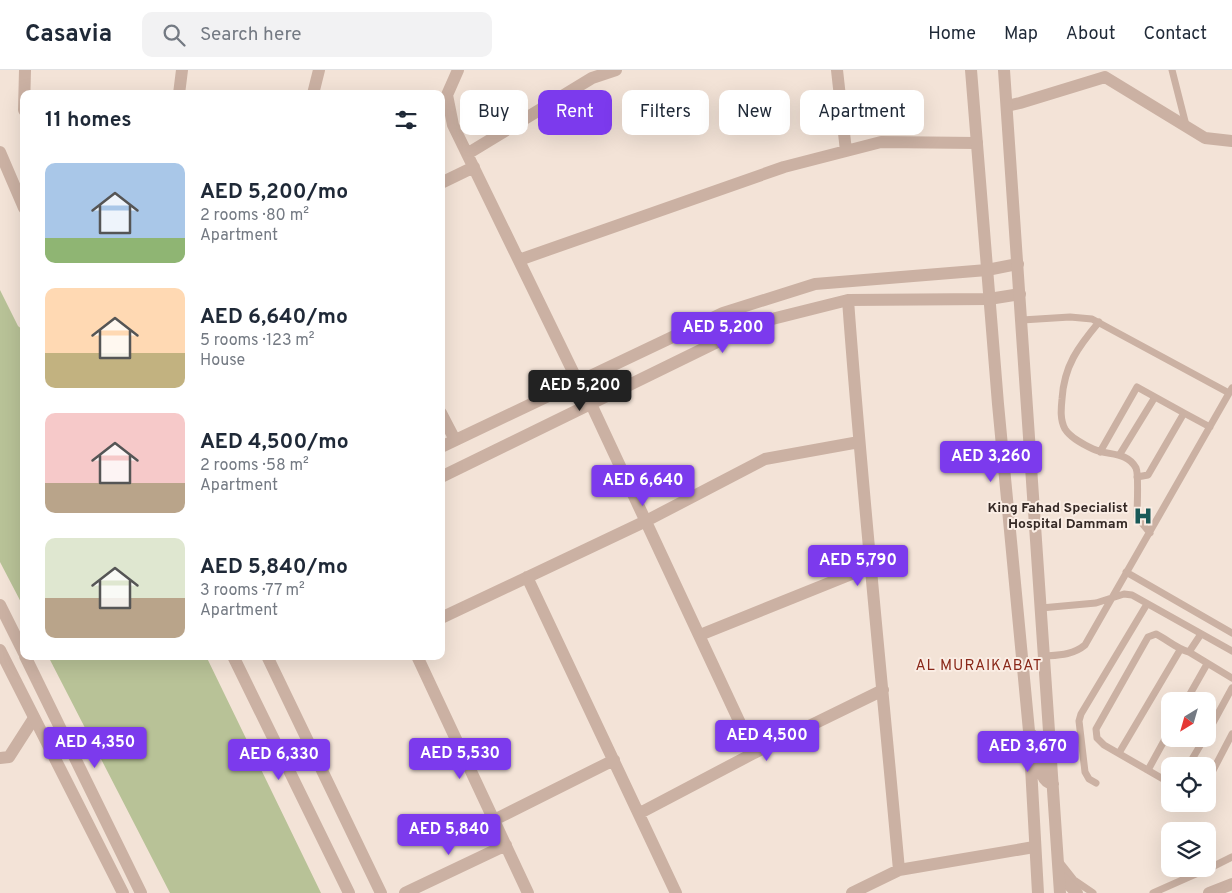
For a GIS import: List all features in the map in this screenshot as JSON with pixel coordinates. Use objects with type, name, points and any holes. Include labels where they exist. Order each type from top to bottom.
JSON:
[{"type":"street","points":[[24,90],[25,70]]},
{"type":"street","points":[[179,90],[182,70]]},
{"type":"street","points":[[314,90],[319,70]]},
{"type":"street","points":[[458,70],[448,95],[453,125],[578,382],[591,404],[754,753]]},
{"type":"street","points":[[467,154],[592,74],[616,70]]},
{"type":"street","points":[[837,70],[846,151]]},
{"type":"street","points":[[971,70],[998,404],[1029,731],[1038,893]]},
{"type":"street","points":[[1004,70],[1060,893]]},
{"type":"street","points":[[1007,106],[1107,73],[1205,138],[1232,141]]},
{"type":"street","points":[[519,260],[784,167],[846,151],[882,142],[977,143]]},
{"type":"street","points":[[1,154],[20,199]]},
{"type":"street","points":[[445,181],[474,167]]},
{"type":"street","points":[[445,445],[723,313],[815,284],[987,270],[1018,264]]},
{"type":"street","points":[[445,475],[756,323],[848,300],[990,299],[1020,294]]},
{"type":"street","points":[[848,300],[870,567],[899,870]]},
{"type":"street","points":[[445,421],[455,440]]},
{"type":"street","points":[[445,616],[646,521],[765,459],[859,442]]},
{"type":"street","points":[[700,635],[870,567]]},
{"type":"street","points":[[527,577],[640,813],[676,893]]},
{"type":"street","points":[[0,605],[20,647]]},
{"type":"street","points":[[0,650],[123,893]]},
{"type":"street","points":[[26,660],[141,893]]},
{"type":"street","points":[[235,660],[349,893]]},
{"type":"street","points":[[269,660],[381,893]]},
{"type":"street","points":[[419,660],[528,893]]},
{"type":"street","points":[[640,813],[754,753],[883,690]]},
{"type":"street","points":[[0,758],[9,757],[34,718]]},
{"type":"street","points":[[1029,731],[1038,747],[1043,777],[1047,782],[1053,784]]},
{"type":"street","points":[[494,820],[614,760]]},
{"type":"street","points":[[404,893],[506,845]]},
{"type":"street","points":[[852,893],[899,870],[1034,847]]},
{"type":"street","points":[[1059,875],[1077,893]]},
{"type":"street","points":[[1209,893],[1232,884]]},
{"type":"lane","points":[[1172,70],[1187,127]]},
{"type":"lane","points":[[1022,320],[1070,316],[1092,319],[1231,390],[1085,645],[1078,650],[1063,655],[1045,656]]},
{"type":"lane","points":[[1098,322],[1082,342],[1069,365],[1063,384],[1060,413],[1065,429],[1079,441],[1108,455],[1120,454],[1130,460],[1137,469],[1137,517],[1150,533]]},
{"type":"lane","points":[[1100,452],[1136,387],[1210,427]]},
{"type":"lane","points":[[1120,454],[1155,397]]},
{"type":"lane","points":[[1137,478],[1148,475],[1184,413]]},
{"type":"lane","points":[[1126,572],[1232,633]]},
{"type":"lane","points":[[1041,608],[1096,602],[1124,594],[1132,595],[1232,651]]},
{"type":"lane","points":[[1096,784],[1089,779],[1085,772],[1079,721],[1081,714],[1147,604]]},
{"type":"lane","points":[[1161,778],[1104,745],[1097,738],[1096,728],[1148,637],[1156,634],[1168,640],[1180,650],[1189,652],[1232,678]]},
{"type":"lane","points":[[1189,652],[1201,634]]},
{"type":"lane","points":[[1120,754],[1180,650]]},
{"type":"lane","points":[[1191,692],[1207,664]]},
{"type":"lane","points":[[1216,717],[1232,688]]},
{"type":"lane","points":[[1216,765],[1232,734]]},
{"type":"lane","points":[[1148,770],[1161,746]]},
{"type":"lane","points":[[1216,865],[1232,857]]},
{"type":"lane","points":[[1058,861],[1074,880],[1093,893]]},
{"type":"lane","points":[[1153,893],[1189,877]]},
{"type":"green space","points":[[0,290],[20,328],[20,600],[0,562]]},
{"type":"green space","points":[[50,660],[208,660],[321,893],[170,893]]},
{"type":"place","name":"King Fahad Specialist Hospital Dammam","points":[[1143,516]]},
{"type":"district","name":"AL MURAIKABAT","points":[[979,666]]}]
